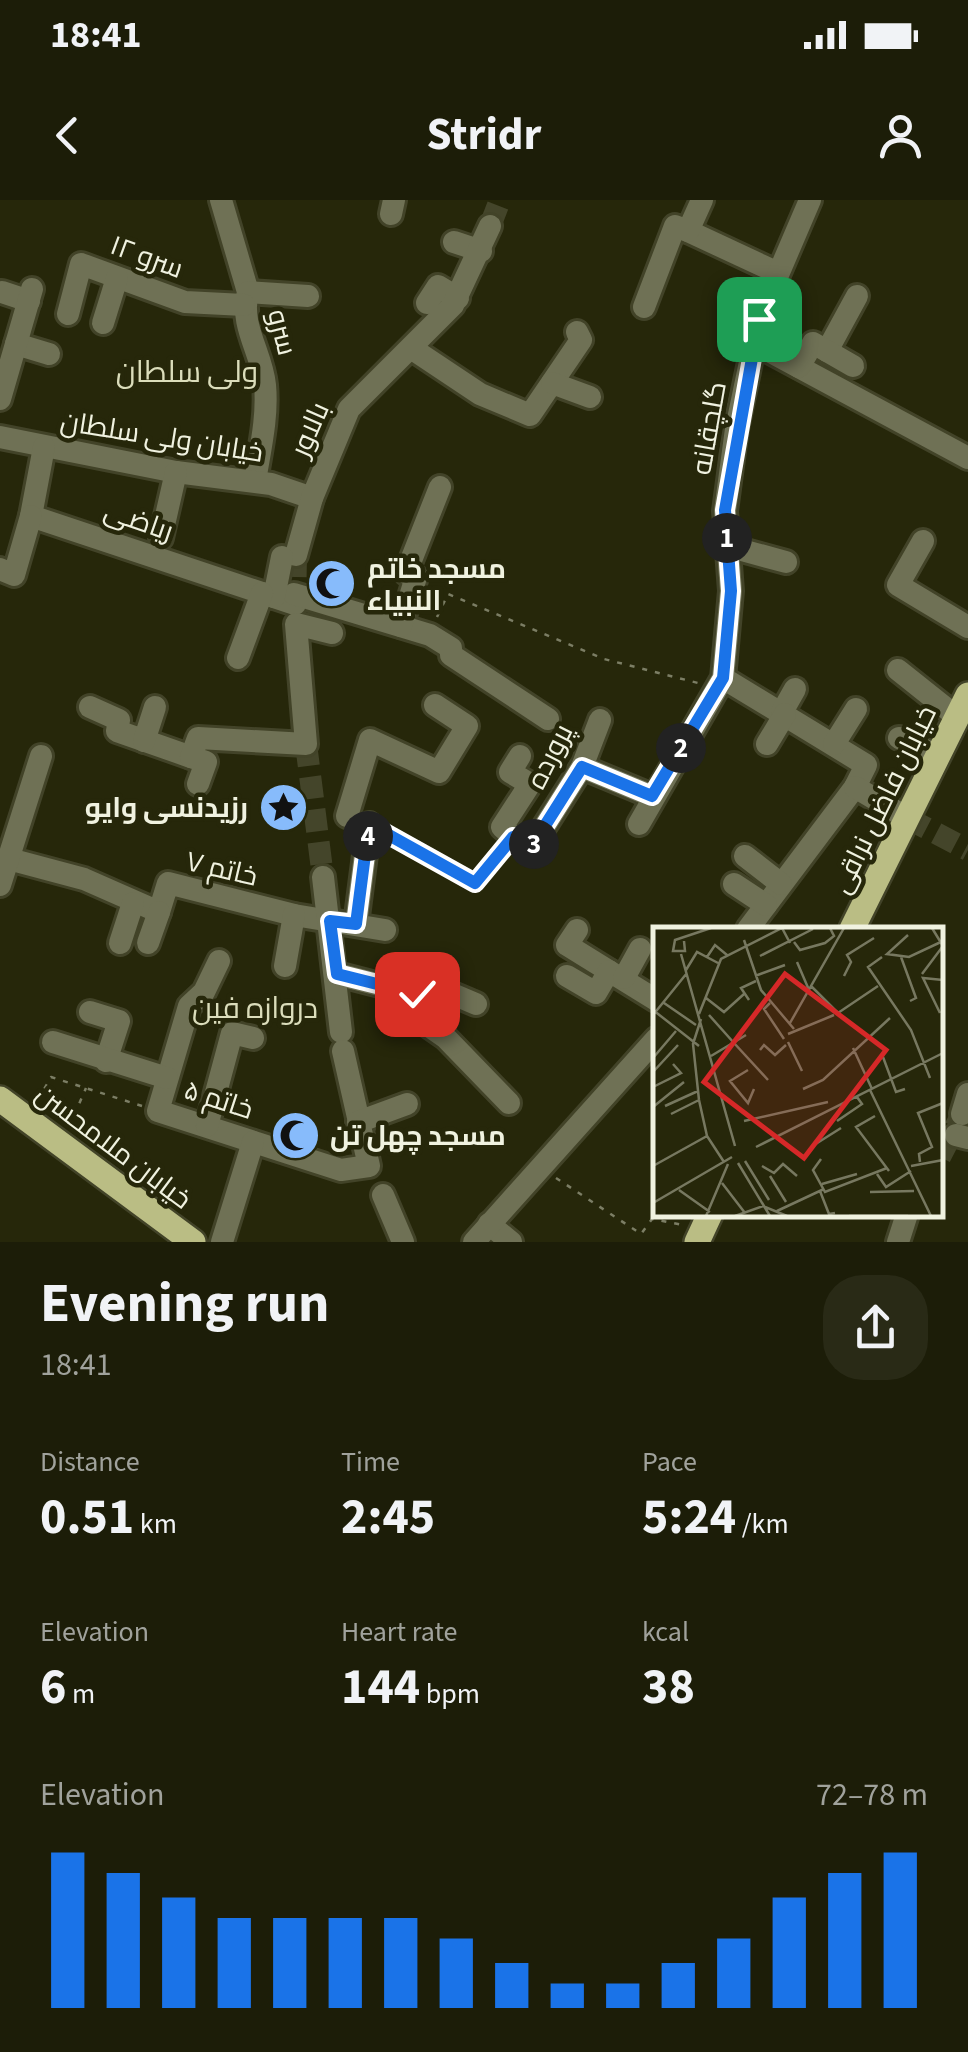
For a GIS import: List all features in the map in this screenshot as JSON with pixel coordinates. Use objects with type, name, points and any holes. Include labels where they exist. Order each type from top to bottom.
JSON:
[{"type":"main road","name":"خیابان فاضل نراقی","points":[[853,927],[962,706]]},
{"type":"main road","name":"خیابان ملامحسن","points":[[0,1099],[193,1242]]},
{"type":"street","name":"سرو","points":[[221,200],[265,386],[255,482]]},
{"type":"street","points":[[688,232],[702,200]]},
{"type":"street","name":"گلچقانه","points":[[719,685],[731,591],[725,510],[754,343],[778,273],[810,200]]},
{"type":"street","name":"بالاور","points":[[284,602],[289,556],[355,401],[458,298],[490,226]]},
{"type":"street","points":[[644,306],[676,226],[778,273]]},
{"type":"street","points":[[454,242],[481,250]]},
{"type":"street","name":"سرو ۱۲","points":[[68,314],[81,264],[184,302],[308,296]]},
{"type":"street","points":[[103,323],[117,278]]},
{"type":"street","points":[[427,304],[438,286],[458,298]]},
{"type":"street","points":[[0,399],[12,332],[31,295],[2,292]]},
{"type":"street","points":[[827,351],[856,296]]},
{"type":"street","points":[[12,332],[49,354]]},
{"type":"street","points":[[411,348],[480,394],[530,415],[581,340],[576,332]]},
{"type":"street","points":[[754,343],[968,458]]},
{"type":"street","points":[[799,367],[813,343],[853,366]]},
{"type":"street","points":[[552,383],[590,397]]},
{"type":"street","name":"خیابان ولی سلطان","points":[[0,437],[176,472],[255,482],[312,498]]},
{"type":"street","points":[[0,569],[14,575],[31,516],[44,447]]},
{"type":"street","points":[[161,538],[176,472]]},
{"type":"street","points":[[400,626],[416,577],[406,573],[440,486]]},
{"type":"street","name":"ریاضی","points":[[31,516],[284,602]]},
{"type":"street","points":[[923,541],[898,584],[968,627]]},
{"type":"street","points":[[727,546],[786,562]]},
{"type":"street","points":[[284,602],[430,635],[451,648],[451,654],[548,719]]},
{"type":"street","points":[[284,602],[332,633]]},
{"type":"street","points":[[238,658],[284,602]]},
{"type":"street","points":[[191,756],[198,738],[306,744],[284,602]]},
{"type":"street","points":[[898,670],[962,706]]},
{"type":"street","points":[[639,824],[719,685],[783,713],[866,765],[855,787],[750,927]]},
{"type":"street","points":[[767,744],[795,688]]},
{"type":"street","points":[[356,924],[358,820],[370,740],[439,772],[467,726],[435,705]]},
{"type":"street","points":[[90,707],[119,720],[116,730],[206,762],[198,784]]},
{"type":"street","points":[[144,741],[155,707]]},
{"type":"street","points":[[834,744],[856,710]]},
{"type":"street","name":"پرورده","points":[[513,837],[529,851],[582,767],[600,720]]},
{"type":"street","points":[[899,738],[938,756]]},
{"type":"street","points":[[0,886],[5,860],[41,756]]},
{"type":"street","points":[[513,837],[502,827],[530,784],[510,772],[520,756]]},
{"type":"street","points":[[582,767],[652,796]]},
{"type":"street","points":[[855,787],[907,818]]},
{"type":"street","points":[[745,856],[781,884]]},
{"type":"street","points":[[5,860],[84,879],[159,912],[148,943]]},
{"type":"street","points":[[323,877],[342,1041],[358,1122],[407,1104]]},
{"type":"street","name":"خاتم ۷","points":[[159,912],[168,883],[294,915],[385,930]]},
{"type":"street","points":[[734,884],[766,905]]},
{"type":"street","points":[[120,943],[133,903]]},
{"type":"street","points":[[285,966],[294,915]]},
{"type":"street","points":[[577,930],[567,945],[653,998]]},
{"type":"street","points":[[567,976],[596,993],[640,950]]},
{"type":"street","points":[[158,1111],[188,1006],[204,992],[219,961]]},
{"type":"street","points":[[337,974],[430,998],[436,987],[476,1004]]},
{"type":"street","points":[[417,994],[410,1013],[446,1038],[509,1104]]},
{"type":"street","points":[[90,1012],[119,1021],[106,1060]]},
{"type":"street","points":[[206,1126],[232,1033],[253,1038]]},
{"type":"street","points":[[53,1042],[167,1078]]},
{"type":"street","points":[[511,1242],[482,1233],[538,1166],[653,1042]]},
{"type":"street","name":"خاتم ۵","points":[[158,1111],[341,1170],[370,1166],[358,1122]]},
{"type":"street","points":[[222,1242],[253,1142]]},
{"type":"street","points":[[383,1195],[403,1242]]},
{"type":"street","points":[[898,1242],[907,1217]]},
{"type":"path","points":[[430,635],[448,594],[604,658],[719,685]]},
{"type":"path","points":[[358,820],[475,883],[513,837]]},
{"type":"path","name":"خاتم ۵","points":[[26,1119],[51,1077],[158,1111]]},
{"type":"path","points":[[61,1144],[87,1087]]},
{"type":"path","points":[[538,1166],[641,1234],[652,1219],[704,1229]]},
{"type":"tunnel","points":[[490,226],[500,200]]},
{"type":"tunnel","points":[[295,610],[296,555]]},
{"type":"tunnel","points":[[306,744],[323,877]]},
{"type":"tunnel","points":[[907,818],[968,850]]},
{"type":"tunnel","points":[[943,1151],[961,1116]]},
{"type":"place","name":"مسجد خاتم النبیاء","points":[[332,584]]},
{"type":"place","name":"رزیدنسی وایو","points":[[283,807]]},
{"type":"place","name":"مسجد چهل تن","points":[[295,1135]]},
{"type":"district","name":"ولی سلطان","points":[[187,372]]},
{"type":"district","name":"دروازه فین","points":[[255,1008]]},
{"type":"route","points":[[417,994],[337,974],[330,921],[356,924],[369,824],[475,883],[513,837],[529,851],[582,767],[652,796],[723,678],[731,591],[725,510],[736,429],[759,319]]}]
